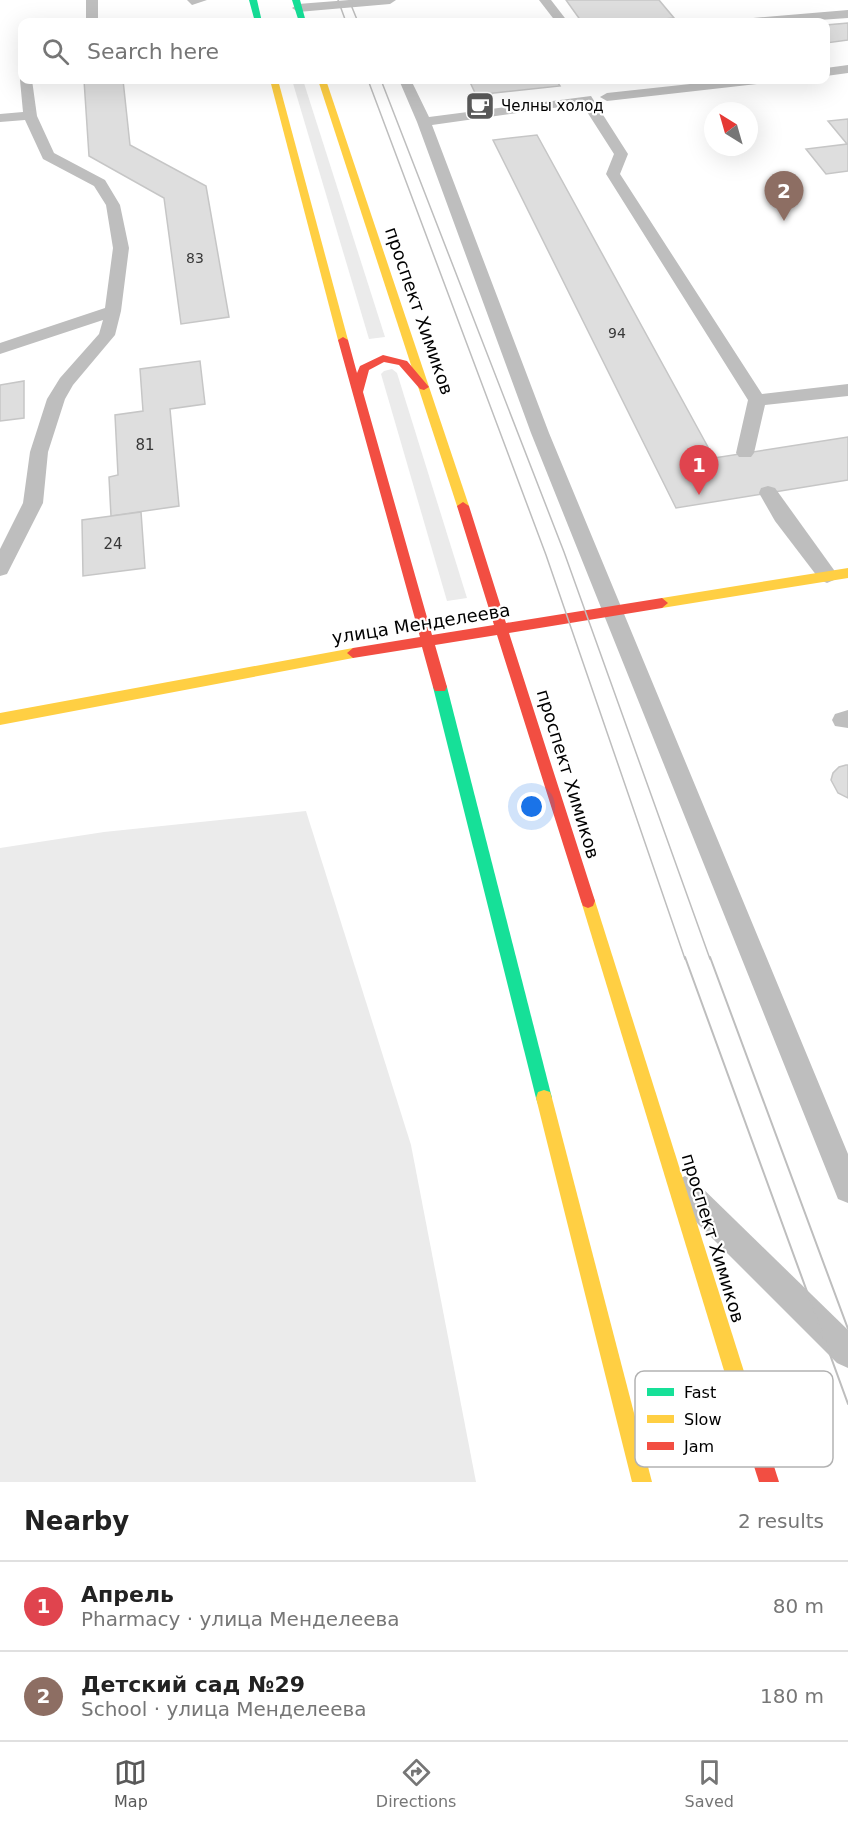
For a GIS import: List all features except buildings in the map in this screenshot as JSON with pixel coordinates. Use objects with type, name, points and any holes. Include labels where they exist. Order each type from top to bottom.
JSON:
[{"type":"main road","points":[[253,0],[258,18]]},
{"type":"main road","points":[[275,84],[357,393],[428,641],[635,1454]]},
{"type":"main road","name":"проспект Химиков","points":[[323,84],[504,629],[735,1371]]},
{"type":"main road","points":[[357,393],[364,368],[378,359],[387,358],[399,360],[427,391]]},
{"type":"main road","name":"улица Менделеева","points":[[0,719],[332,656],[848,573]]},
{"type":"main road","points":[[638,1467],[642,1482]]},
{"type":"main road","name":"проспект Химиков","points":[[764,1467],[769,1482]]},
{"type":"lane","points":[[92,0],[92,18]]},
{"type":"lane","points":[[192,1],[201,0]]},
{"type":"lane","points":[[297,4],[369,5],[390,0]]},
{"type":"lane","points":[[545,0],[559,18]]},
{"type":"lane","points":[[800,18],[848,14]]},
{"type":"lane","points":[[830,71],[848,69]]},
{"type":"lane","points":[[0,569],[33,503],[39,452],[56,399],[66,382],[107,335],[113,311],[121,248],[113,205],[100,183],[48,156],[30,116],[26,84]]},
{"type":"lane","points":[[407,84],[424,122],[540,433],[615,612],[848,1189]]},
{"type":"lane","points":[[424,122],[586,99],[604,92],[706,84]]},
{"type":"lane","points":[[586,99],[621,154],[613,174],[757,400],[745,453]]},
{"type":"lane","points":[[0,118],[30,116]]},
{"type":"lane","points":[[0,349],[113,311]]},
{"type":"lane","points":[[757,400],[848,390]]},
{"type":"lane","points":[[768,493],[782,516],[827,575]]},
{"type":"lane","points":[[678,1185],[848,1353]]},
{"type":"shaded area","points":[[293,84],[304,84],[385,337],[369,339]]},
{"type":"shaded area","points":[[392,369],[397,373],[467,598],[447,601],[381,374]]},
{"type":"shaded area","points":[[306,811],[411,1145],[476,1482],[0,1482],[0,848],[104,832]]},
{"type":"tram line","points":[[338,0],[345,18]]},
{"type":"tram line","points":[[349,0],[356,18]]},
{"type":"tram line","points":[[369,84],[546,555],[685,959]]},
{"type":"tram line","points":[[383,84],[564,552],[710,959]]},
{"type":"tram line","points":[[685,957],[848,1404]]},
{"type":"tram line","points":[[710,957],[848,1329]]},
{"type":"traffic: fast","points":[[253,0],[258,18]]},
{"type":"traffic: fast","points":[[296,0],[302,18]]},
{"type":"traffic: fast","points":[[440,687],[544,1098]]},
{"type":"traffic: slow","points":[[275,84],[343,340]]},
{"type":"traffic: slow","points":[[323,84],[463,506]]},
{"type":"traffic: slow","points":[[662,603],[848,573]]},
{"type":"traffic: slow","points":[[0,719],[353,653]]},
{"type":"traffic: slow","points":[[588,901],[734,1371]]},
{"type":"traffic: slow","points":[[544,1098],[635,1455]]},
{"type":"traffic: slow","points":[[638,1467],[642,1482]]},
{"type":"traffic: jam","points":[[343,340],[440,687]]},
{"type":"traffic: jam","points":[[357,393],[364,368],[383,358],[403,363],[424,387]]},
{"type":"traffic: jam","points":[[463,506],[588,901]]},
{"type":"traffic: jam","points":[[353,653],[662,603]]},
{"type":"traffic: jam","points":[[764,1467],[769,1482]]},
{"type":"place","name":"Челны холод","points":[[480,106]]},
{"type":"place","name":"Детский сад №29","points":[[784,221]]},
{"type":"place","name":"Апрель","points":[[699,495]]}]
